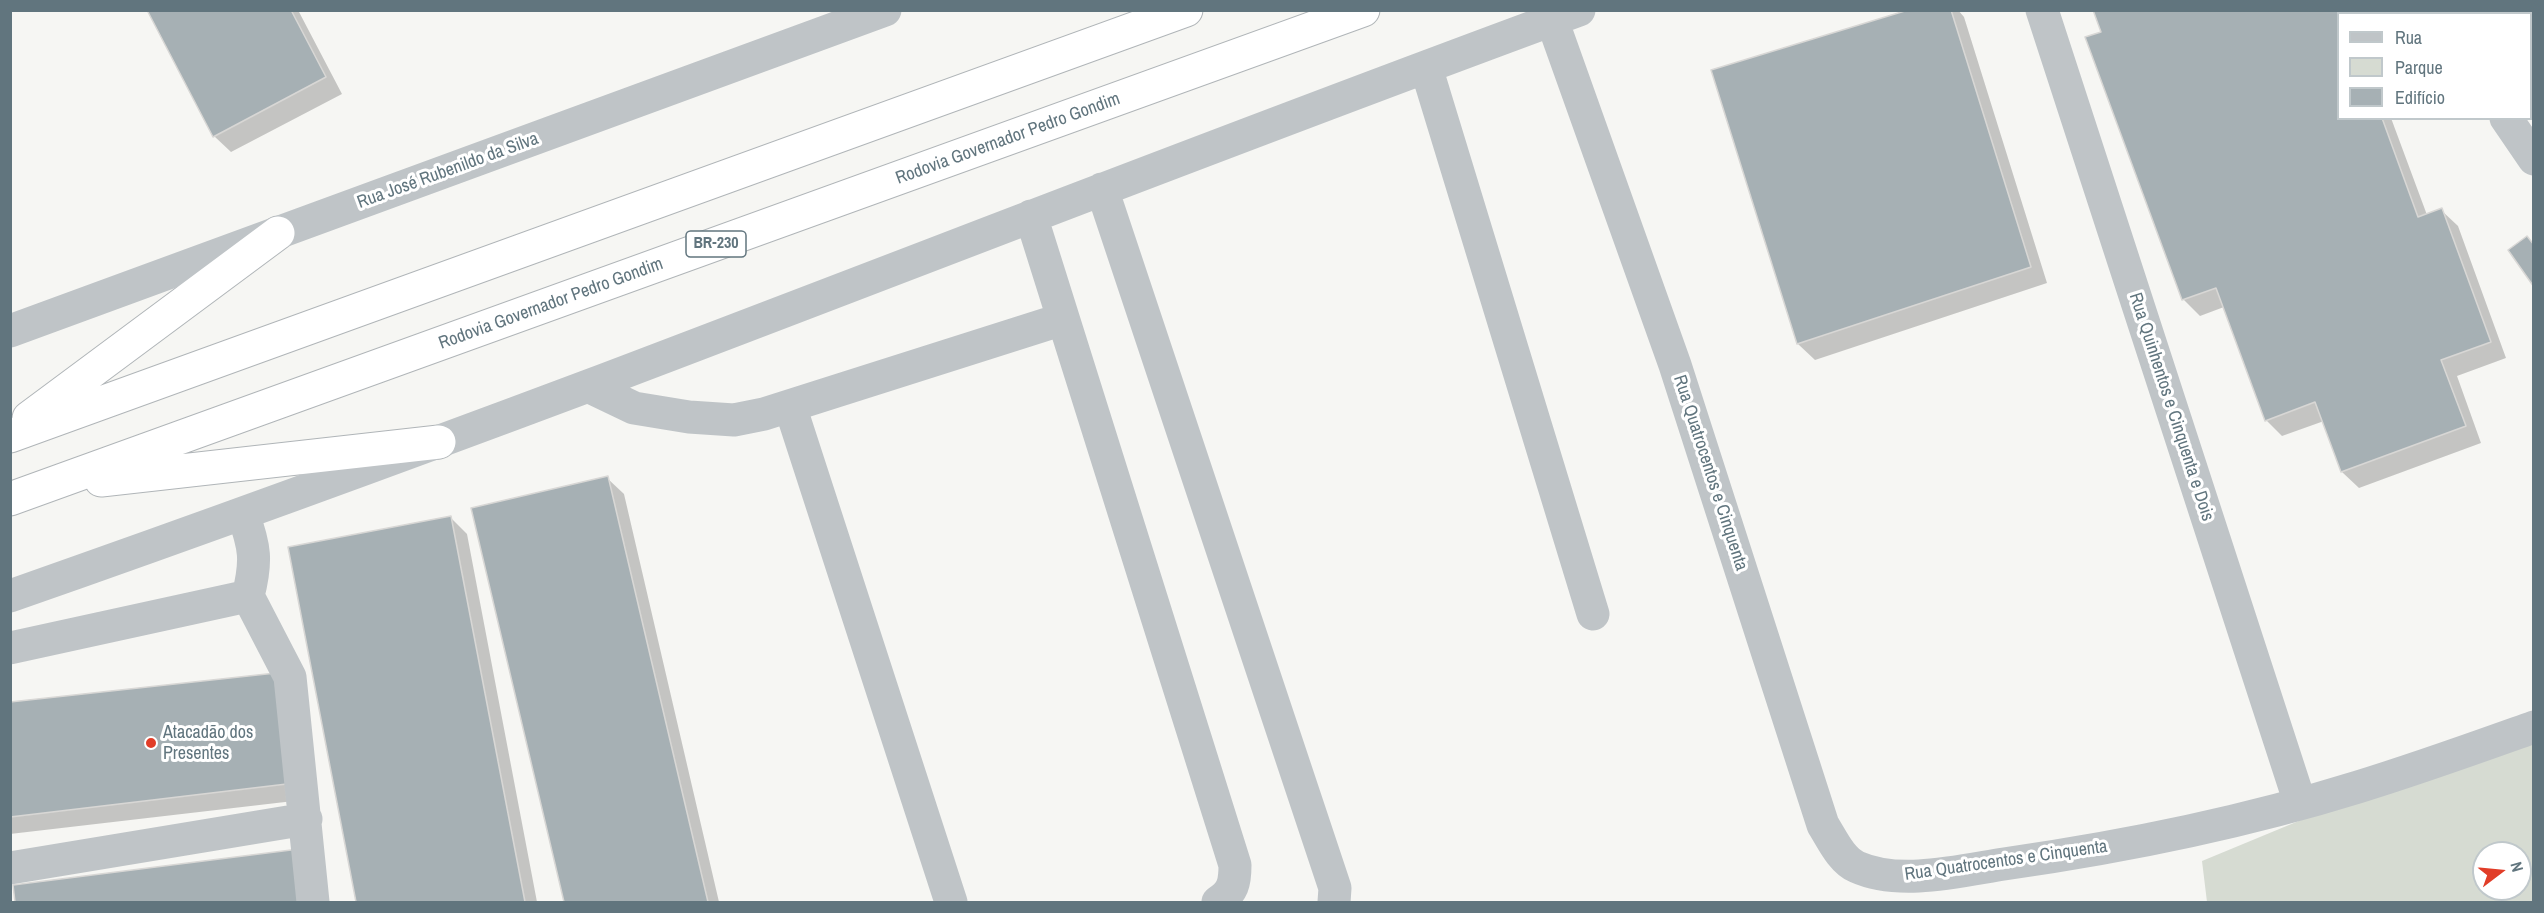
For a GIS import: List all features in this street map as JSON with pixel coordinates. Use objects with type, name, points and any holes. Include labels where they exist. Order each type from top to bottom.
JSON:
[{"type":"highway","points":[[10,436],[1186,10]]},
{"type":"highway","name":"Rodovia Governador Pedro Gondim","points":[[10,499],[1363,10]]},
{"type":"highway","points":[[10,431],[278,233]]},
{"type":"highway","points":[[60,481],[439,442]]},
{"type":"street","name":"Rua José Rubenildo da Silva","points":[[10,331],[885,10]]},
{"type":"street","name":"Rua Quinhentos e Cinquenta e Dois","points":[[2042,10],[2300,803]]},
{"type":"street","name":"Rua Quatrocentos e Cinquenta","points":[[1566,15],[1675,365],[1823,825],[1838,850],[1854,866],[1895,876],[1955,871],[2043,859],[2199,829],[2378,781],[2534,727]]},
{"type":"street","points":[[10,596],[439,442],[1566,15]]},
{"type":"street","points":[[1426,68],[1593,614]]},
{"type":"street","points":[[2507,120],[2534,159]]},
{"type":"street","points":[[1102,189],[1335,888],[1334,903]]},
{"type":"street","points":[[1031,216],[1235,865],[1235,884],[1218,903]]},
{"type":"street","points":[[588,386],[634,408],[689,417],[734,420],[790,406],[1064,320]]},
{"type":"street","points":[[790,406],[951,903]]},
{"type":"street","points":[[243,514],[253,543],[254,572],[248,596],[291,677],[313,903]]},
{"type":"street","points":[[10,648],[248,596]]},
{"type":"street","points":[[10,868],[306,819]]},
{"type":"shaded area","points":[[2533,11],[2533,83],[2532,12],[2485,12]]},
{"type":"green space","points":[[2533,744],[2533,902],[2207,902],[2202,861],[2388,784]]},
{"type":"building","points":[[147,10],[291,10],[326,77],[213,137]]},
{"type":"building","points":[[1908,10],[1951,10],[2031,267],[1797,344],[1711,70]]},
{"type":"building","points":[[2093,10],[2342,10],[2342,12],[2337,12],[2337,120],[2383,120],[2418,217],[2442,208],[2491,342],[2441,360],[2466,426],[2341,472],[2315,402],[2265,421],[2216,288],[2182,300],[2085,37],[2101,32]]},
{"type":"building","points":[[2527,236],[2534,245],[2534,287],[2508,250]]},
{"type":"building","points":[[608,476],[708,902],[564,902],[471,508]]},
{"type":"building","points":[[451,516],[525,902],[356,902],[288,547]]},
{"type":"building","name":"Atacadão dos Presentes","points":[[285,672],[295,783],[10,817],[10,702]]},
{"type":"building","points":[[299,849],[307,902],[15,902],[13,885]]},
{"type":"place","name":"Atacadão dos Presentes","points":[[151,743]]}]
